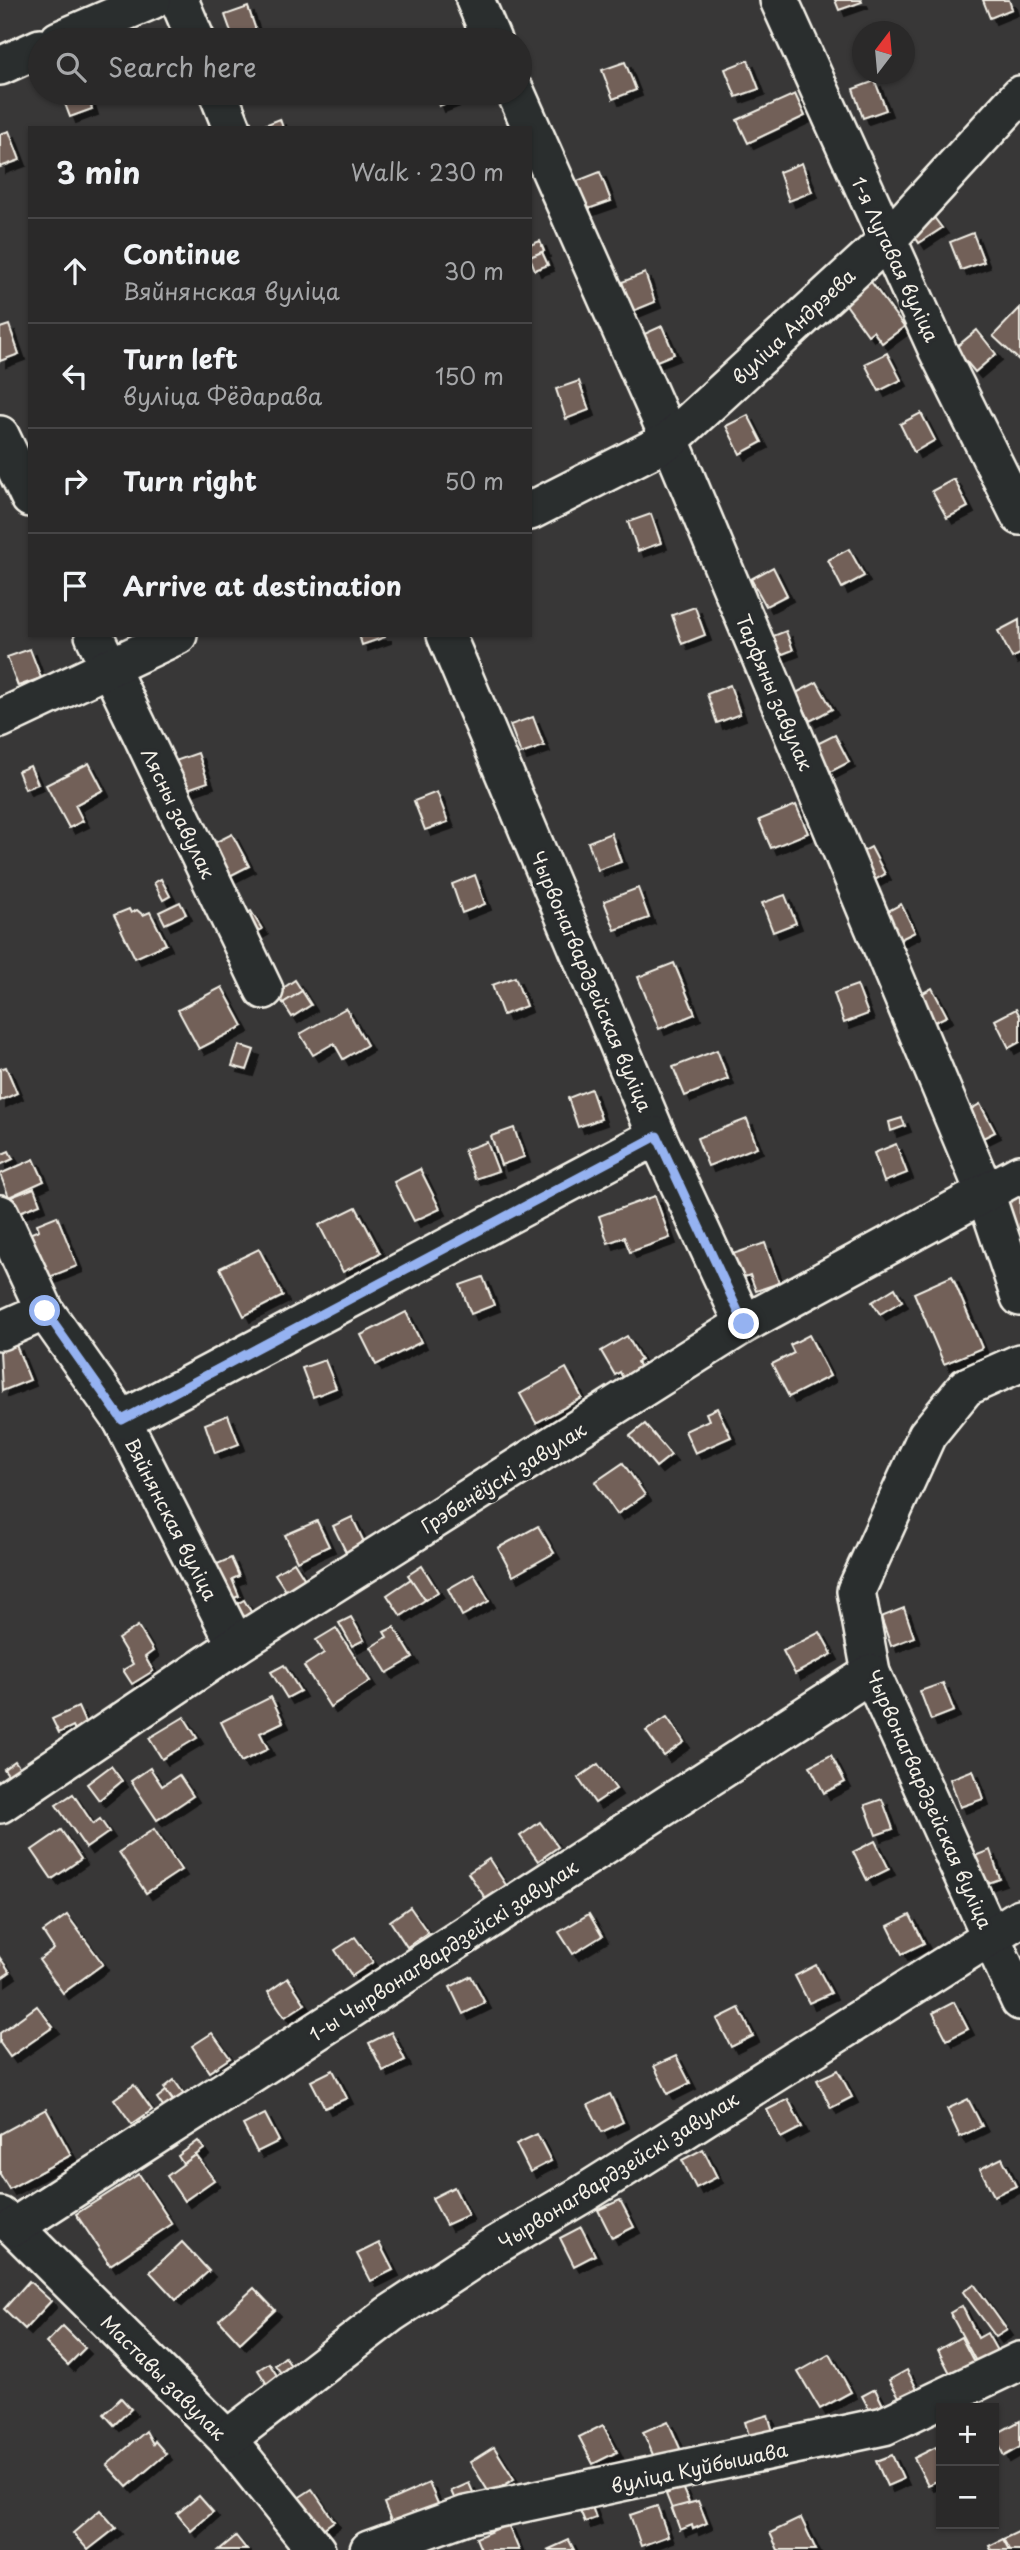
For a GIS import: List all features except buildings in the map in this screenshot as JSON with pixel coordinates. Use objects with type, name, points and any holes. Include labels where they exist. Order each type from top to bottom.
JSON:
[{"type":"street","points":[[87,28],[152,0]]},
{"type":"street","points":[[179,0],[191,28]]},
{"type":"street","points":[[475,0],[487,28]]},
{"type":"street","name":"1-я Лугавая вуліца","points":[[779,0],[938,351],[1020,516]]},
{"type":"street","points":[[0,66],[28,53]]},
{"type":"street","name":"вуліца Андрэева","points":[[532,510],[670,440],[887,240],[1020,95]]},
{"type":"street","points":[[223,105],[232,126]]},
{"type":"street","name":"Тарфяны завулак","points":[[521,105],[531,126]]},
{"type":"street","name":"Тарфяны завулак","points":[[532,129],[670,440],[985,1193],[1020,1297]]},
{"type":"street","points":[[0,435],[28,494]]},
{"type":"street","points":[[0,719],[102,651],[168,637]]},
{"type":"street","name":"Чырвонагвардзейская вуліца","points":[[447,637],[657,1136],[744,1324]]},
{"type":"street","name":"Лясны завулак","points":[[102,651],[264,990]]},
{"type":"street","points":[[122,1420],[657,1136]]},
{"type":"street","name":"Грэбенёўскі завулак","points":[[0,1804],[236,1645],[744,1324],[1020,1174]]},
{"type":"street","name":"Вяйнянская вуліца","points":[[0,1214],[45,1311],[122,1420],[236,1645]]},
{"type":"street","points":[[0,1331],[45,1311]]},
{"type":"street","name":"Чырвонагвардзейская вуліца","points":[[1020,1363],[966,1387],[927,1435],[856,1591],[872,1673],[1005,1927],[1020,2001]]},
{"type":"street","name":"1-ы Чырвонагвардзейскі завулак","points":[[7,2222],[872,1673]]},
{"type":"street","name":"Чырвонагвардзейскі завулак","points":[[227,2439],[401,2307],[1005,1927]]},
{"type":"street","name":"Маставы завулак","points":[[7,2222],[227,2439],[316,2550]]},
{"type":"street","name":"вуліца Куйбышава","points":[[369,2550],[466,2515],[884,2426],[1020,2361]]},
{"type":"route","points":[[45,1311],[122,1420],[657,1136],[744,1324]]}]
